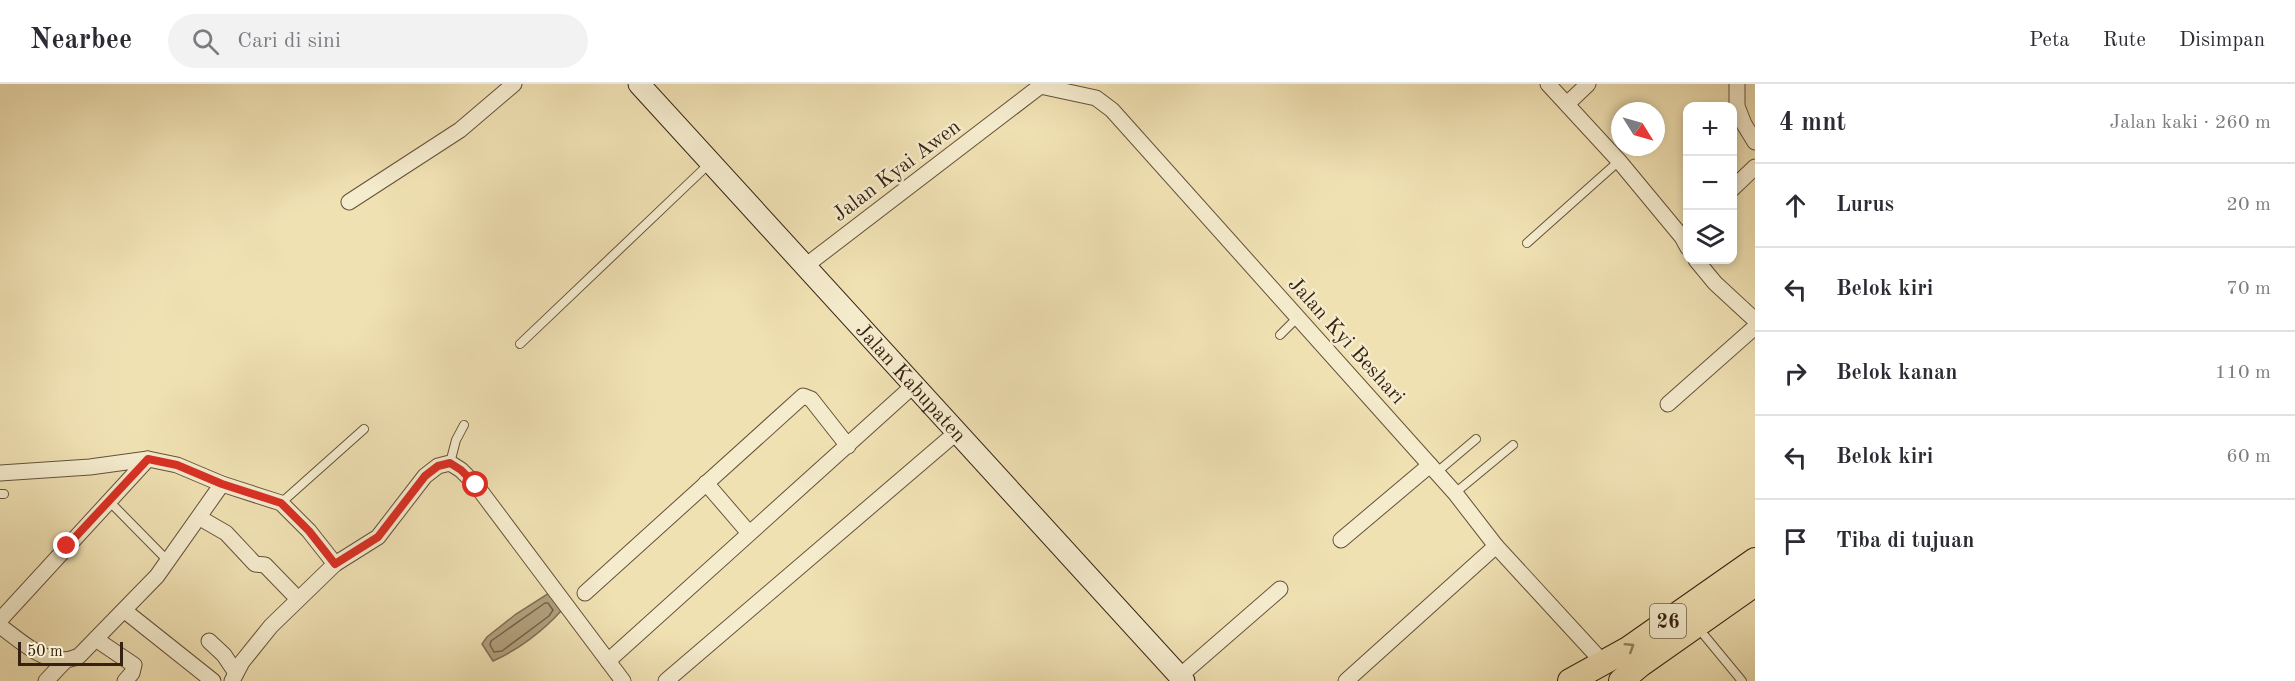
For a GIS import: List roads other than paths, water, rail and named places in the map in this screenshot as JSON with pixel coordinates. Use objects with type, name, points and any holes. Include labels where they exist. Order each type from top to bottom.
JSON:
[{"type":"highway","name":"26","points":[[1570,681],[1628,649],[1755,560]]},
{"type":"highway","name":"26","points":[[1621,681],[1640,665],[1755,584]]},
{"type":"highway","points":[[1636,681],[1755,599]]},
{"type":"main road","name":"Jalan Kabupaten","points":[[639,84],[913,387],[957,432],[1182,679]]},
{"type":"street","points":[[349,202],[460,130],[514,84]]},
{"type":"street","points":[[1548,84],[1683,236]]},
{"type":"street","points":[[1567,104],[1588,84]]},
{"type":"street","points":[[1738,84],[1737,106],[1755,142]]},
{"type":"street","name":"Jalan Kyai Awen","points":[[804,267],[1042,85]]},
{"type":"street","name":"Jalan Kyi Beshari","points":[[1042,85],[1096,98],[1112,110],[1455,493],[1492,549],[1599,658]]},
{"type":"street","points":[[1737,184],[1755,167]]},
{"type":"street","points":[[1699,264],[1715,283],[1755,320]]},
{"type":"street","points":[[1668,404],[1755,327]]},
{"type":"street","points":[[608,661],[913,387]]},
{"type":"street","points":[[585,592],[803,396],[812,401],[848,446]]},
{"type":"street","points":[[666,681],[957,432]]},
{"type":"street","points":[[0,473],[148,459],[177,465],[222,484],[281,503],[309,531],[335,564]]},
{"type":"street","points":[[0,620],[148,459]]},
{"type":"street","points":[[234,677],[257,642],[298,599],[335,564],[378,537],[425,476],[438,466],[450,463],[476,485],[623,681]]},
{"type":"street","points":[[1341,540],[1434,469]]},
{"type":"street","points":[[706,483],[749,533]]},
{"type":"street","points":[[46,681],[64,662],[79,656],[125,611],[168,561],[222,484]]},
{"type":"street","points":[[200,518],[226,532],[255,564],[265,565],[298,599]]},
{"type":"street","points":[[1346,681],[1492,549]]},
{"type":"street","points":[[1182,679],[1280,589]]},
{"type":"street","points":[[125,611],[213,681]]},
{"type":"street","points":[[0,626],[48,659],[64,662]]},
{"type":"street","points":[[97,640],[134,665],[132,673],[125,681]]},
{"type":"street","points":[[209,641],[224,655],[234,677]]},
{"type":"lane","points":[[1527,243],[1618,161]]},
{"type":"lane","points":[[520,344],[711,162]]},
{"type":"lane","points":[[1280,335],[1298,317]]},
{"type":"lane","points":[[450,463],[456,440],[464,425]]},
{"type":"lane","points":[[281,503],[364,429]]},
{"type":"lane","points":[[1434,469],[1476,439]]},
{"type":"lane","points":[[1455,493],[1513,445]]},
{"type":"lane","points":[[108,500],[168,561]]},
{"type":"lane","points":[[1704,635],[1742,681]]},
{"type":"water","points":[[549,593],[561,611],[530,639],[493,661],[482,644],[487,637],[516,614]]}]
